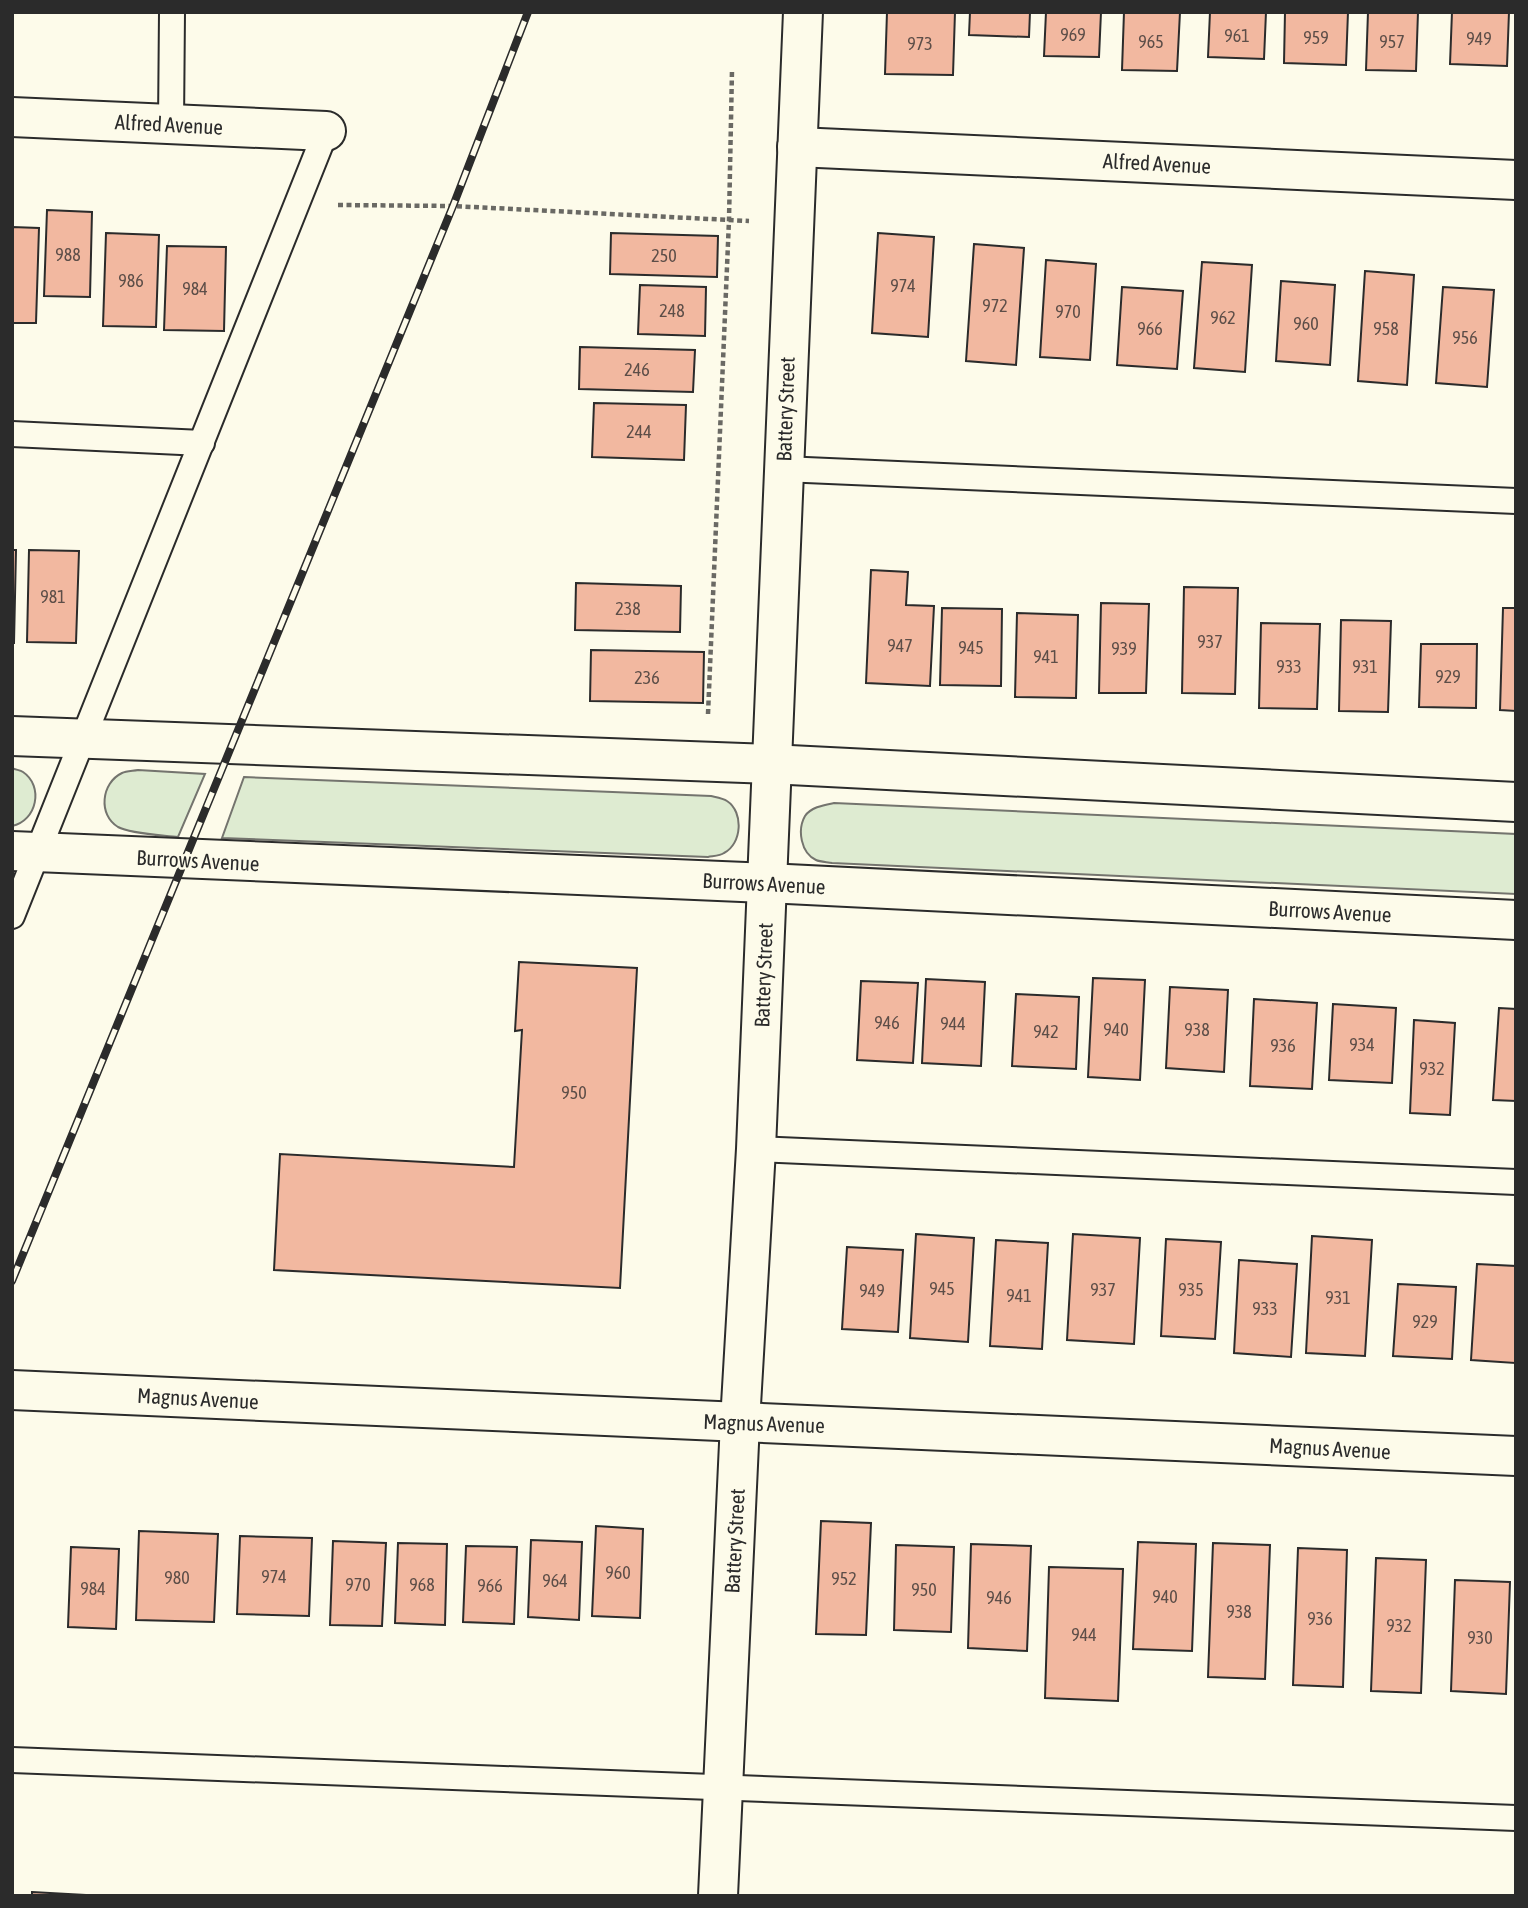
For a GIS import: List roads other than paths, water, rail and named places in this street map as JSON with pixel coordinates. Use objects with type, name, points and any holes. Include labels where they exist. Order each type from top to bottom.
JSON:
[{"type":"street","name":"Battery Street","points":[[719,1896],[740,1422],[756,1149],[803,12]]},
{"type":"street","name":"Alfred Avenue","points":[[12,117],[326,131]]},
{"type":"street","name":"Alfred Avenue","points":[[797,147],[1516,180]]},
{"type":"street","points":[[12,736],[770,764],[1516,802]]},
{"type":"street","name":"Burrows Avenue","points":[[25,852],[767,883],[1516,920]]},
{"type":"street","name":"Magnus Avenue","points":[[12,1390],[1516,1456]]},
{"type":"lane","points":[[171,124],[172,12]]},
{"type":"lane","points":[[12,916],[25,852],[83,740],[326,131]]},
{"type":"lane","points":[[12,434],[202,443]]},
{"type":"lane","points":[[783,469],[1516,501]]},
{"type":"lane","points":[[756,1149],[1516,1182]]},
{"type":"lane","points":[[12,1760],[1516,1818]]},
{"type":"railway","points":[[12,1281],[453,206],[528,12]]}]
